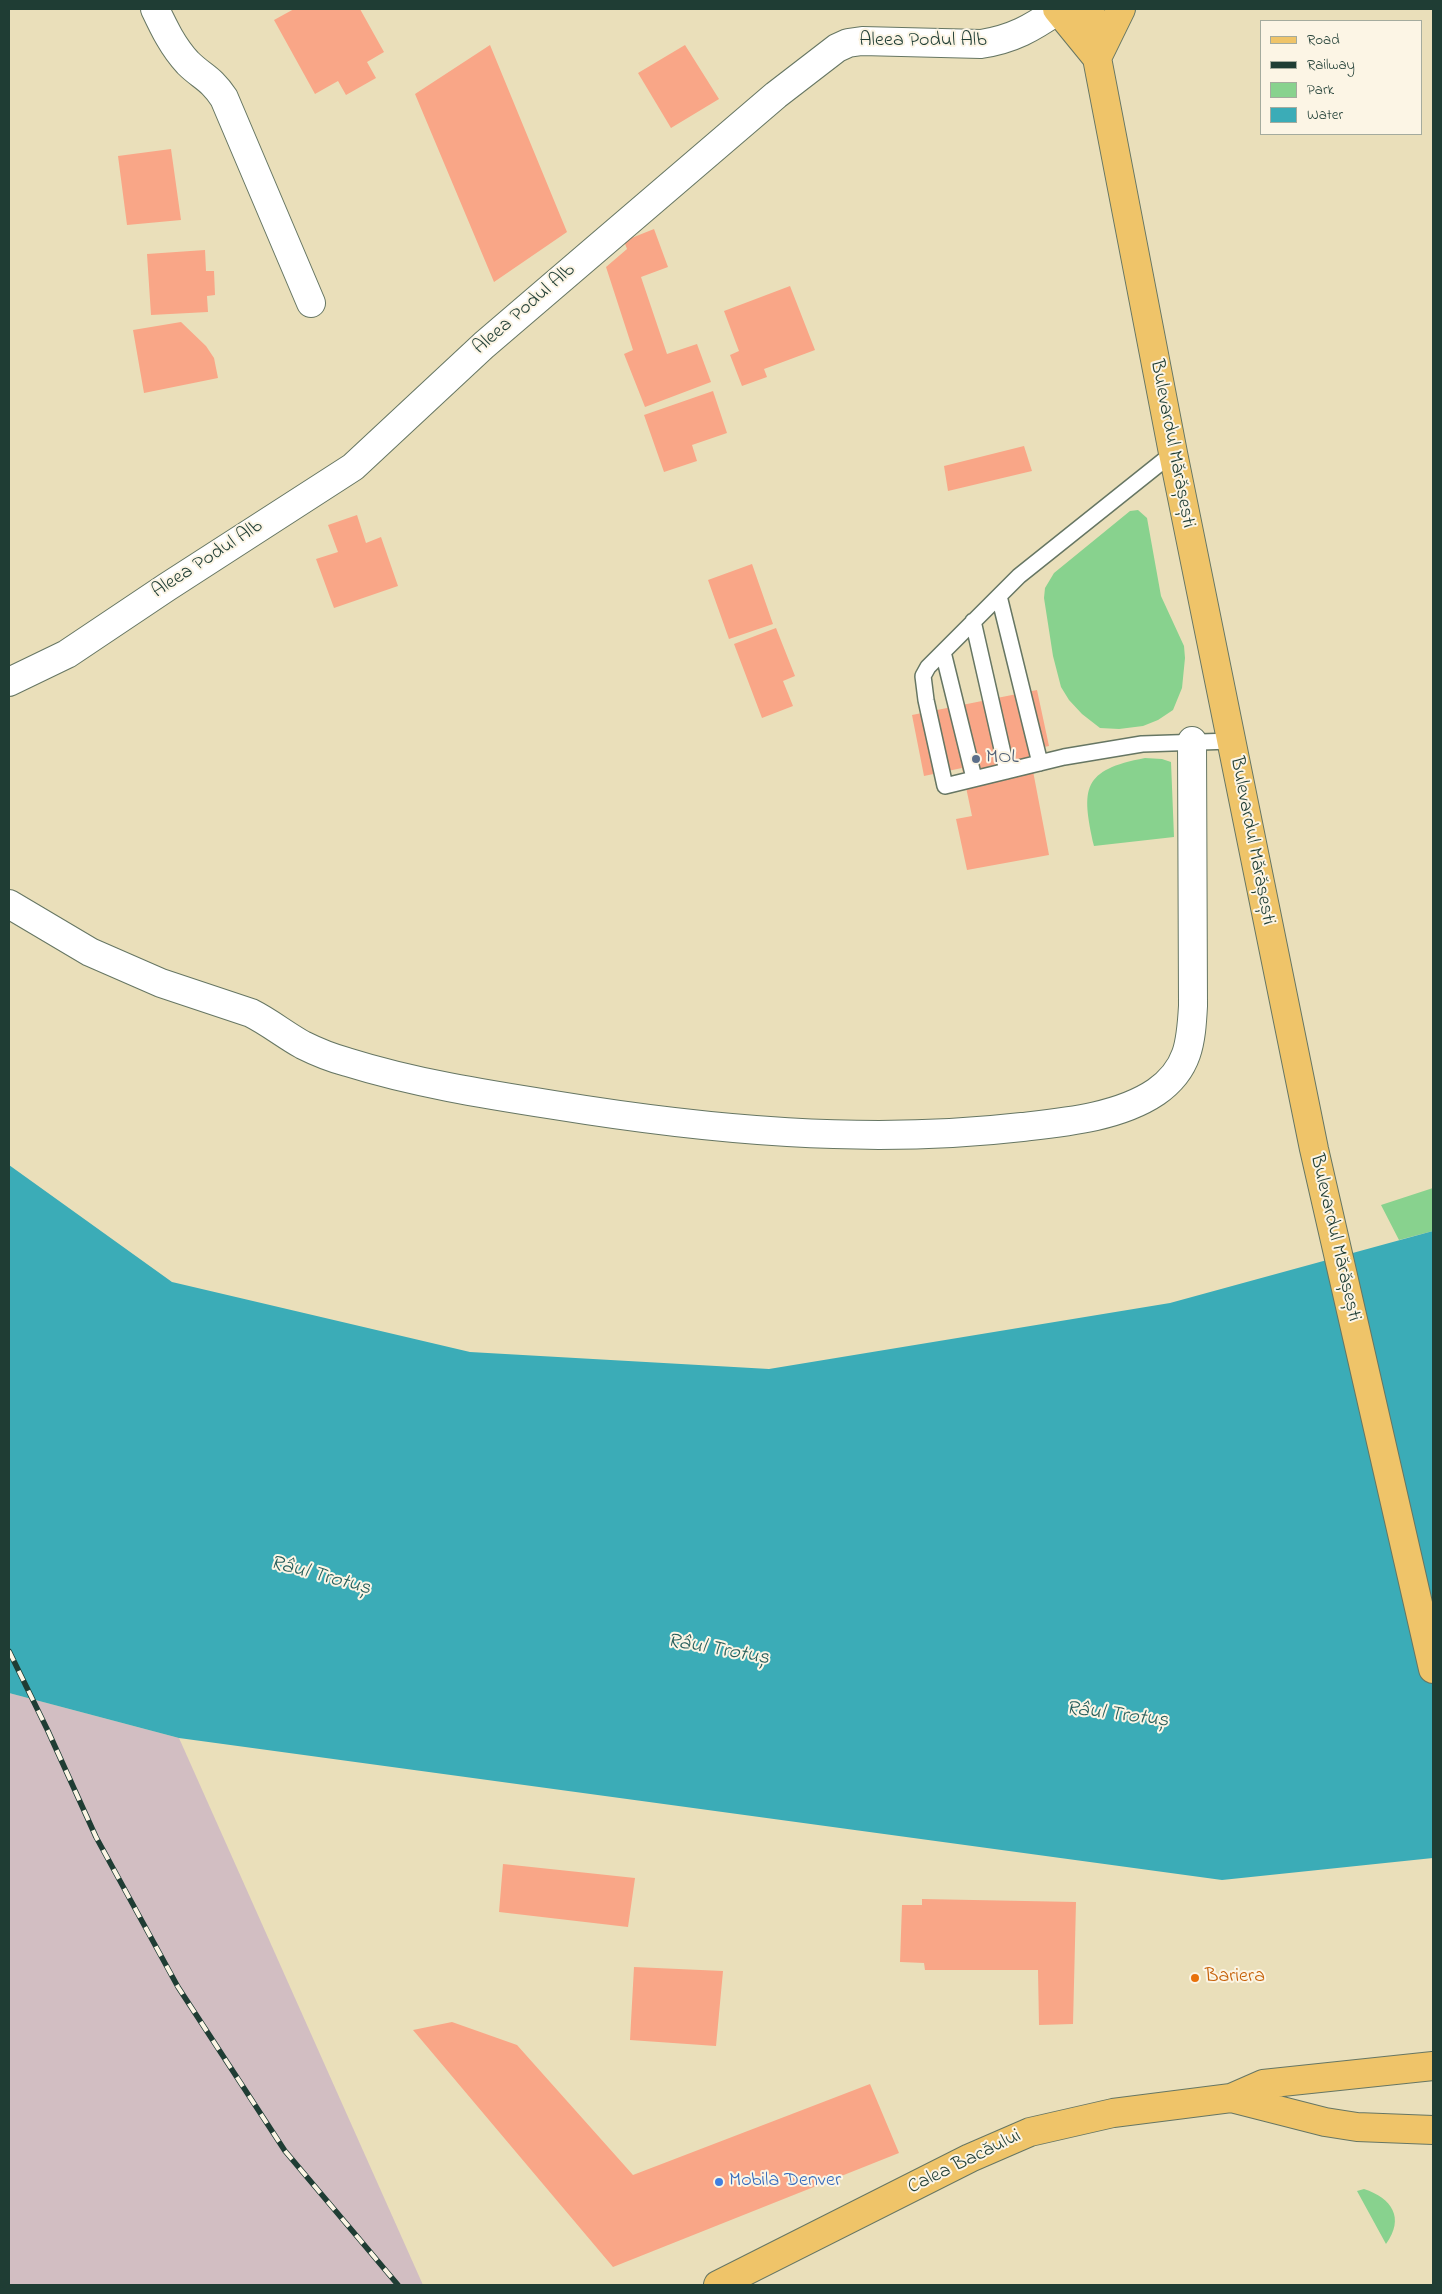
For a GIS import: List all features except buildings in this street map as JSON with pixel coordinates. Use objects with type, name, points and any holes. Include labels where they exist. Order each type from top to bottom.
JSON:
[{"type":"main road","points":[[1058,9],[1097,58],[1121,9]]},
{"type":"main road","name":"Bulevardul Mărășești","points":[[1090,9],[1097,58],[1173,453],[1314,1149],[1433,1670]]},
{"type":"main road","name":"Calea Bacăului","points":[[718,2285],[970,2158],[1030,2132],[1113,2113],[1230,2098],[1263,2084],[1433,2066]]},
{"type":"main road","name":"Calea Bacăului","points":[[1230,2098],[1325,2122],[1357,2127],[1433,2130]]},
{"type":"street","points":[[155,9],[176,49],[189,64],[215,85],[224,98],[311,303]]},
{"type":"street","name":"Aleea Podul Alb","points":[[9,682],[67,654],[353,467],[484,345],[606,239],[776,95],[837,48],[848,43],[862,41],[964,44],[999,42],[1017,36],[1058,9]]},
{"type":"street","points":[[9,904],[90,952],[161,982],[251,1013],[304,1045],[344,1062],[427,1083],[602,1113],[742,1128],[846,1135],[971,1133],[1046,1124],[1103,1114],[1138,1102],[1157,1091],[1172,1077],[1183,1062],[1190,1046],[1193,966],[1191,899],[1192,741]]},
{"type":"lane","points":[[1173,453],[1019,576],[973,621],[928,667],[923,676],[926,700],[945,786],[1040,763],[1142,744],[1231,741]]},
{"type":"lane","points":[[999,596],[1040,763]]},
{"type":"lane","points":[[973,621],[1007,771]]},
{"type":"lane","points":[[943,652],[974,778]]},
{"type":"shaded area","points":[[9,1693],[179,1738],[423,2285],[9,2285]]},
{"type":"green space","points":[[1138,510],[1147,518],[1161,596],[1184,646],[1185,658],[1182,688],[1173,710],[1158,720],[1143,726],[1119,729],[1100,728],[1082,714],[1069,700],[1061,687],[1053,656],[1044,598],[1045,588],[1054,573],[1130,511]]},
{"type":"green space","points":[[1145,758],[1162,759],[1171,762],[1174,837],[1094,846],[1088,809],[1088,796],[1091,785],[1098,776],[1109,769]]},
{"type":"green space","points":[[1433,1188],[1433,1231],[1399,1240],[1381,1205]]},
{"type":"green space","points":[[1364,2189],[1382,2198],[1393,2210],[1395,2226],[1386,2244],[1357,2191]]},
{"type":"water","name":"Râul Trotuș","points":[[9,1165],[172,1282],[470,1352],[769,1369],[1170,1303],[1433,1231],[1433,1858],[1222,1880],[179,1738],[9,1693]]},
{"type":"railway","points":[[9,1651],[96,1837],[178,1987],[285,2151],[398,2285]]},
{"type":"place","name":"MOL","points":[[976,759]]},
{"type":"place","name":"Bariera","points":[[1195,1978]]},
{"type":"place","name":"Mobila Denver","points":[[719,2182]]}]
